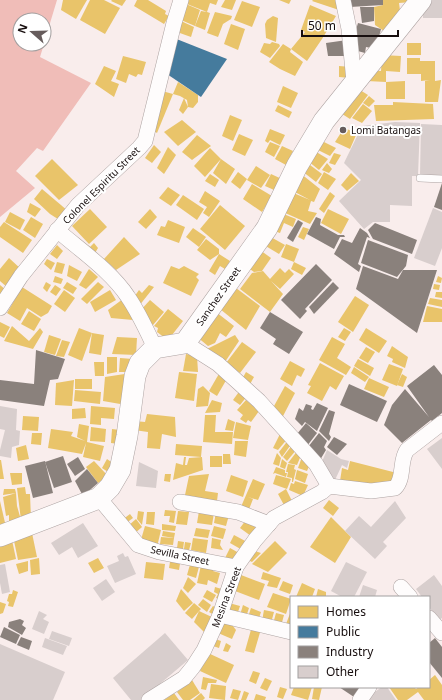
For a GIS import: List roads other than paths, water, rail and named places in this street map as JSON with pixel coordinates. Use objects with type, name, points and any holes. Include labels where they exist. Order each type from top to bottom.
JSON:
[{"type":"street","name":"Colonel Espiritu Street","points":[[0,308],[21,276],[78,205],[145,141],[174,23],[182,0]]},
{"type":"street","points":[[343,0],[350,30],[354,82]]},
{"type":"street","name":"Sanchez Street","points":[[185,343],[267,228],[297,166],[324,121],[421,0]]},
{"type":"street","points":[[57,230],[108,274],[127,296],[139,315],[155,348]]},
{"type":"street","points":[[0,536],[99,498],[110,487],[120,470],[127,436],[135,376],[140,363],[155,348],[185,343],[218,364],[259,401],[316,464],[329,486],[371,491],[395,488],[400,480],[404,455],[407,450],[442,424]]},
{"type":"street","name":"Mesina Street","points":[[149,700],[184,678],[193,667],[204,650],[220,615],[236,567],[255,540],[274,518],[322,492],[329,486]]},
{"type":"street","name":"Sevilla Street","points":[[99,498],[138,545],[158,552],[236,567]]},
{"type":"street","points":[[180,502],[238,512],[269,524]]},
{"type":"street","points":[[220,615],[290,632]]},
{"type":"street","points":[[360,700],[368,688]]},
{"type":"lane","points":[[420,178],[442,179]]},
{"type":"place","name":"Lomi Batangas","points":[[343,130]]}]
